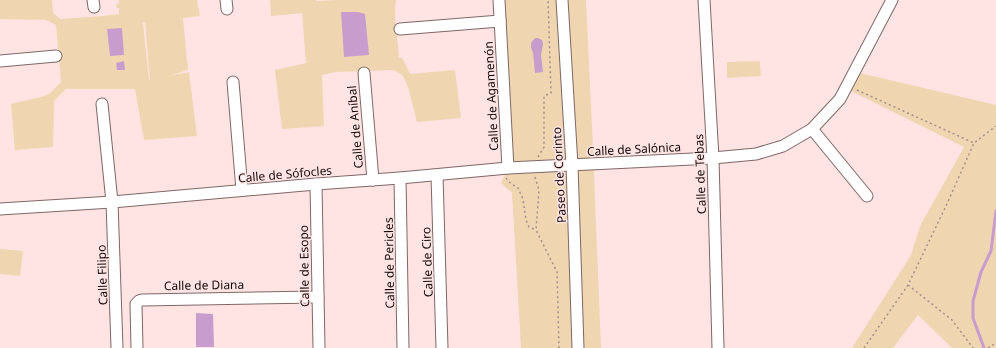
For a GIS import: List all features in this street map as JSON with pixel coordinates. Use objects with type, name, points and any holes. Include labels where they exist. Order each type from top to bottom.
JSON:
[{"type":"street","name":"Calle de Agamenón","points":[[499,0],[506,169]]},
{"type":"street","name":"Paseo de Corinto","points":[[562,0],[572,165],[578,348]]},
{"type":"street","name":"Calle de Tebas","points":[[704,0],[713,158],[720,348]]},
{"type":"street","name":"Calle de Salónica","points":[[572,165],[713,158],[756,154],[782,146],[812,129],[840,99],[892,0]]},
{"type":"street","points":[[400,29],[500,21]]},
{"type":"street","points":[[0,61],[56,56]]},
{"type":"street","name":"Calle de Aníbal","points":[[364,73],[373,180]]},
{"type":"street","points":[[233,82],[242,190]]},
{"type":"street","name":"Calle Filipo","points":[[102,104],[112,202],[117,348]]},
{"type":"street","points":[[812,129],[867,196]]},
{"type":"street","name":"Calle de Sófocles","points":[[0,209],[112,202],[316,184],[572,165]]},
{"type":"street","name":"Calle de Ciro","points":[[437,175],[442,348]]},
{"type":"street","name":"Calle de Pericles","points":[[400,178],[404,348]]},
{"type":"street","name":"Calle de Esopo","points":[[316,184],[319,348]]},
{"type":"street","name":"Calle de Diana","points":[[137,348],[136,304],[142,300],[318,297]]},
{"type":"path","points":[[848,86],[974,143]]},
{"type":"path","points":[[864,348],[908,285],[974,143],[996,126]]},
{"type":"path","points":[[506,169],[505,177],[509,182],[518,188],[523,199],[526,220],[529,227],[536,230]]},
{"type":"path","points":[[908,285],[952,320],[973,348]]},
{"type":"path","points":[[988,348],[996,343]]},
{"type":"shaded area","points":[[0,0],[52,0],[53,13],[60,19],[119,14],[119,8],[117,8],[116,4],[119,4],[119,0],[197,0],[200,16],[174,19],[183,18],[188,70],[169,76],[189,72],[197,136],[144,140],[135,89],[66,89],[54,101],[53,147],[15,151],[11,104],[45,96],[61,82],[56,25],[46,20],[0,19]],"holes":[[[145,22],[150,80],[143,23]]]},
{"type":"shaded area","points":[[270,0],[396,0],[395,21],[399,57],[403,59],[410,74],[455,70],[461,118],[417,122],[405,80],[402,75],[394,70],[336,72],[322,75],[324,126],[282,129],[275,70],[306,63],[302,13],[271,16]]},
{"type":"shaded area","points":[[504,0],[586,0],[601,348],[521,348],[512,193],[501,183],[512,160]]},
{"type":"shaded area","points":[[341,12],[358,12],[365,14],[369,55],[344,57]]},
{"type":"shaded area","points":[[122,28],[124,55],[110,56],[107,29]]},
{"type":"shaded area","points":[[535,38],[542,40],[543,44],[541,55],[543,72],[535,73],[531,43]]},
{"type":"shaded area","points":[[124,61],[125,70],[117,70],[116,63]]},
{"type":"shaded area","points":[[760,61],[761,76],[727,78],[727,62]]},
{"type":"shaded area","points":[[860,73],[996,105],[996,348],[952,348],[918,315],[893,348],[852,348],[911,255],[920,226],[964,147],[851,91]]},
{"type":"shaded area","points":[[0,249],[23,251],[20,276],[0,274]]},
{"type":"shaded area","points":[[196,313],[213,314],[214,347],[196,347]]},
{"type":"waterway","points":[[984,348],[973,318],[973,301],[981,272],[991,251],[996,211]]}]
